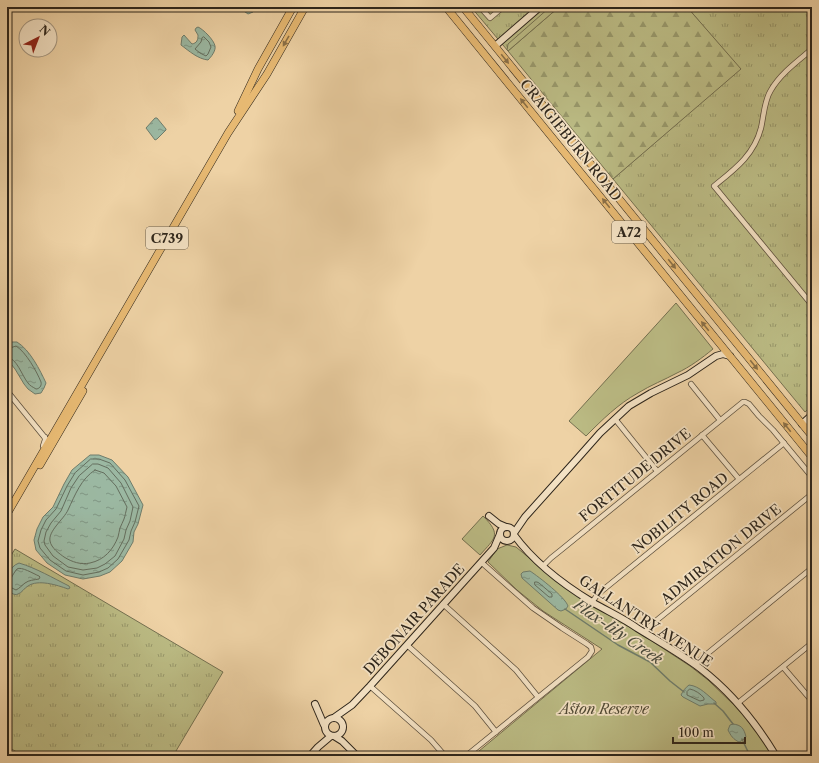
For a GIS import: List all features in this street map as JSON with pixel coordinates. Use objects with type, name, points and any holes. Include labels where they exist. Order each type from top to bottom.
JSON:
[{"type":"main road","name":"C739","points":[[228,133],[258,69],[293,7]]},
{"type":"main road","name":"C739","points":[[7,513],[49,442],[90,378],[107,343],[228,133],[267,74],[306,7]]},
{"type":"main road","name":"CRAIGIEBURN ROAD","points":[[446,7],[812,457]]},
{"type":"main road","name":"CRAIGIEBURN ROAD","points":[[463,7],[812,436]]},
{"type":"main road","name":"C739","points":[[7,517],[49,442]]},
{"type":"street","points":[[480,7],[490,18],[503,7]]},
{"type":"street","points":[[494,46],[540,7]]},
{"type":"street","points":[[812,49],[776,81],[766,102],[760,132],[756,143],[740,165],[714,186],[812,305]]},
{"type":"street","points":[[716,356],[720,349],[719,343]]},
{"type":"street","points":[[514,534],[512,529],[499,524],[487,515],[500,533],[501,538],[508,541],[512,538],[524,517],[587,448],[629,406],[688,375],[716,356],[723,354],[730,356]]},
{"type":"street","points":[[691,384],[720,420]]},
{"type":"street","points":[[7,391],[49,442]]},
{"type":"street","name":"FORTITUDE DRIVE","points":[[543,566],[550,558],[741,403],[745,402],[749,404],[784,443]]},
{"type":"street","points":[[802,424],[812,416]]},
{"type":"street","points":[[615,419],[657,471]]},
{"type":"street","points":[[702,434],[739,479]]},
{"type":"street","points":[[784,443],[812,477]]},
{"type":"street","name":"NOBILITY ROAD","points":[[592,602],[598,594],[784,443]]},
{"type":"street","name":"ADMIRATION DRIVE","points":[[645,633],[657,620],[812,494]]},
{"type":"street","points":[[500,533],[502,529],[524,517]]},
{"type":"street","name":"DEBONAIR PARADE","points":[[333,717],[339,715],[352,705],[370,686],[494,548],[500,533]]},
{"type":"street","name":"GALLANTRY AVENUE","points":[[514,534],[526,550],[566,585],[592,602],[637,627],[695,665],[718,684],[738,703],[757,727],[776,756]]},
{"type":"street","name":"GALLANTRY AVENUE","points":[[508,541],[526,550]]},
{"type":"street","name":"DEBONAIR PARADE","points":[[494,548],[508,541]]},
{"type":"street","points":[[466,756],[592,653],[592,648],[533,608],[481,562]]},
{"type":"street","points":[[695,665],[812,568]]},
{"type":"street","points":[[443,604],[516,670],[538,697]]},
{"type":"street","points":[[738,703],[812,643]]},
{"type":"street","points":[[407,645],[475,706],[496,732]]},
{"type":"street","points":[[783,666],[812,701]]},
{"type":"street","points":[[370,686],[431,740],[445,756]]},
{"type":"street","points":[[352,750],[345,738],[340,720],[320,710],[315,704],[329,735],[342,741],[357,756]]},
{"type":"street","name":"DEBONAIR PARADE","points":[[343,727],[352,705]]},
{"type":"street","points":[[318,747],[327,720],[333,717]]},
{"type":"street","points":[[310,756],[318,747],[333,736],[338,735],[343,727]]},
{"type":"green space","points":[[471,7],[559,7],[508,51]]},
{"type":"green space","points":[[550,7],[559,7],[508,51],[508,44]]},
{"type":"green space","points":[[559,7],[687,7],[741,69],[613,179],[508,51]]},
{"type":"green space","points":[[687,7],[812,7],[812,406],[805,412],[613,179],[740,69]]},
{"type":"green space","points":[[676,303],[713,349],[687,368],[631,397],[604,418],[586,436],[569,421]]},
{"type":"green space","points":[[483,516],[493,528],[494,536],[493,540],[480,555],[462,539]]},
{"type":"green space","name":"Aston Reserve","points":[[507,545],[516,547],[563,586],[588,603],[638,632],[690,666],[708,680],[758,731],[772,756],[473,756],[602,649],[543,611],[517,590],[488,562],[497,549]]},
{"type":"green space","points":[[15,549],[223,672],[173,756],[23,756],[7,746],[7,562]]},
{"type":"water","points":[[238,7],[256,7],[253,12],[248,14]]},
{"type":"water","points":[[198,27],[208,35],[215,46],[212,56],[208,60],[197,56],[181,45],[182,37],[184,35],[192,44],[196,42],[198,35],[195,30]]},
{"type":"water","points":[[155,118],[157,118],[166,130],[155,140],[146,128]]},
{"type":"water","points":[[12,342],[17,342],[22,346],[38,366],[46,383],[41,393],[35,394],[28,389],[7,359],[7,346]]},
{"type":"water","points":[[90,455],[99,455],[112,460],[128,477],[143,505],[138,524],[134,532],[133,542],[122,561],[110,572],[100,576],[83,579],[65,575],[47,563],[36,550],[34,540],[37,529],[43,517],[53,507],[72,470]]},
{"type":"water","points":[[19,563],[44,573],[69,586],[70,588],[68,589],[53,584],[37,583],[28,586],[17,594],[14,594],[7,589],[8,577],[12,567]]},
{"type":"water","points":[[530,571],[545,582],[566,602],[568,606],[566,609],[561,611],[558,610],[522,578],[521,574],[523,572]]},
{"type":"water","points":[[689,685],[700,689],[716,702],[716,704],[700,706],[683,697],[681,695]]},
{"type":"water","points":[[730,725],[738,725],[743,729],[746,737],[739,742],[732,737],[728,730]]},
{"type":"waterway","name":"Flax-lily Creek","points":[[565,609],[618,645],[650,662],[684,692]]},
{"type":"waterway","name":"Flax-lily Creek","points":[[714,703],[723,711],[733,724]]},
{"type":"waterway","name":"Flax-lily Creek","points":[[742,739],[750,756]]}]
